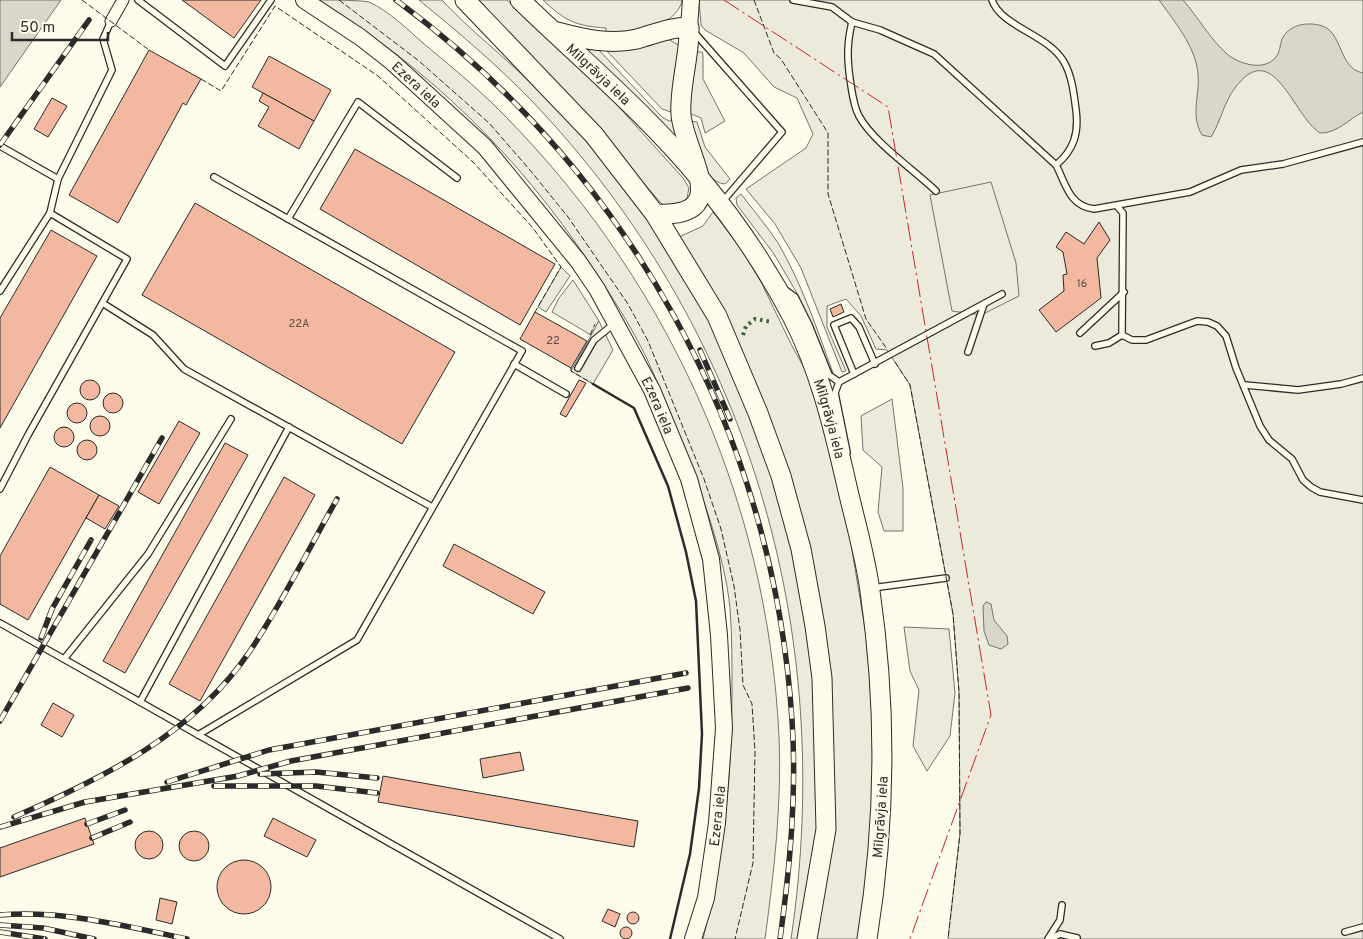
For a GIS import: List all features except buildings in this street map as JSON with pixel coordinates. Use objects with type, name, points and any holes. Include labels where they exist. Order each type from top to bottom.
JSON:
[{"type":"main road","points":[[466,0],[594,136],[655,214],[717,316],[758,413],[781,476],[801,548],[822,678],[826,830],[807,939]]},
{"type":"main road","name":"Mīlgrāvja iela","points":[[520,0],[631,104],[700,179],[772,280],[792,317],[815,369],[836,438],[870,588],[882,690],[884,762],[882,814],[867,939]]},
{"type":"main road","points":[[554,32],[582,39],[619,41],[635,39],[675,27],[689,27],[681,116],[700,179],[700,195],[692,210],[676,216],[655,214]]},
{"type":"street","points":[[111,21],[123,0]]},
{"type":"street","name":"Ezera iela","points":[[304,0],[360,37],[392,62],[485,147],[578,261],[617,322],[652,390],[689,479],[711,559],[724,728],[717,823],[706,898],[694,939]]},
{"type":"street","points":[[689,27],[691,0]]},
{"type":"lane","points":[[138,0],[225,66],[271,0]]},
{"type":"lane","points":[[792,0],[832,7],[852,22],[899,37],[934,54],[1056,165],[1073,200],[1081,206],[1094,209],[1117,206],[1197,190],[1241,170],[1283,164],[1363,142]]},
{"type":"lane","points":[[992,0],[1002,15],[1054,49],[1066,67],[1078,122],[1075,139],[1066,157],[1061,174]]},
{"type":"lane","points":[[845,16],[849,36]]},
{"type":"lane","points":[[0,291],[50,213],[58,179],[112,70],[103,39],[111,21]]},
{"type":"lane","points":[[852,22],[847,58],[853,98],[859,116],[875,136],[936,191]]},
{"type":"lane","points":[[849,36],[855,28],[864,26]]},
{"type":"lane","points":[[689,27],[702,39],[782,132],[720,205]]},
{"type":"lane","points":[[288,219],[358,102],[457,178]]},
{"type":"lane","points":[[0,146],[58,179]]},
{"type":"lane","points":[[1048,157],[1066,157]]},
{"type":"lane","points":[[1056,165],[1066,157]]},
{"type":"lane","points":[[198,735],[357,640],[522,351],[214,177]]},
{"type":"lane","points":[[1122,336],[1124,292],[1123,213],[1127,204]]},
{"type":"lane","points":[[1117,206],[1123,213]]},
{"type":"lane","points":[[0,489],[28,436],[104,304],[127,259],[50,213]]},
{"type":"lane","points":[[772,280],[795,297],[809,325],[829,375],[839,382]]},
{"type":"lane","points":[[1080,333],[1124,292]]},
{"type":"lane","points":[[846,482],[847,445],[835,393],[839,382],[1002,294]]},
{"type":"lane","points":[[104,304],[153,335],[184,369],[432,507]]},
{"type":"lane","points":[[968,352],[984,304]]},
{"type":"lane","points":[[854,374],[834,325],[851,318],[859,327],[875,364]]},
{"type":"lane","points":[[1122,336],[1132,340],[1146,340],[1191,322],[1204,320],[1213,323],[1226,336],[1233,360],[1245,385],[1262,430],[1273,444],[1292,459],[1306,484],[1320,492],[1363,500]]},
{"type":"lane","points":[[578,368],[594,340],[617,322]]},
{"type":"lane","points":[[1095,346],[1109,343],[1122,336]]},
{"type":"lane","points":[[514,364],[566,394]]},
{"type":"lane","points":[[1245,385],[1305,390],[1363,378]]},
{"type":"lane","points":[[64,659],[148,554],[231,419]]},
{"type":"lane","points":[[140,702],[289,427]]},
{"type":"lane","points":[[870,588],[946,578]]},
{"type":"lane","points":[[0,622],[560,939]]},
{"type":"lane","points":[[1049,939],[1060,920],[1062,906]]},
{"type":"lane","points":[[1346,932],[1363,927]]},
{"type":"lane","points":[[1049,939],[1060,934],[1077,938]]},
{"type":"shaded area","points":[[0,0],[61,0],[0,87]]},
{"type":"shaded area","points":[[319,0],[364,1],[384,10],[491,102],[553,168],[607,238],[655,313],[695,392],[728,474],[753,559],[770,646],[780,761],[774,863],[765,939],[703,939],[721,846],[728,785],[732,722],[730,608],[723,569],[706,507],[685,450],[647,359],[591,265],[533,186],[502,151],[435,86],[399,56]]},
{"type":"shaded area","points":[[419,0],[442,0],[543,95],[581,135],[617,178],[666,247],[709,322],[746,402],[775,486],[797,571],[812,658],[818,744],[817,829],[800,939],[791,939],[802,824],[800,709],[786,598],[760,489],[721,384],[670,283],[606,189],[531,100],[476,48]]},
{"type":"shaded area","points":[[479,0],[507,0],[581,65],[683,178],[689,188],[687,198],[680,205],[663,205]]},
{"type":"shaded area","points":[[543,0],[682,1],[678,10],[671,18],[661,23],[639,30],[606,34],[606,28],[587,26],[565,18]]},
{"type":"shaded area","points":[[699,0],[1363,0],[1363,939],[948,939],[960,833],[959,692],[953,614],[910,385],[887,350],[876,349],[861,316],[846,299],[827,306],[827,327],[846,371],[842,372],[801,268],[775,224],[746,189],[806,148],[813,134],[797,98],[774,87],[744,53],[705,30],[701,25]]},
{"type":"shaded area","points":[[1159,0],[1183,0],[1215,42],[1227,54],[1238,61],[1252,65],[1271,62],[1279,51],[1285,34],[1293,28],[1308,24],[1327,28],[1333,34],[1349,64],[1355,70],[1363,73],[1363,112],[1337,129],[1320,133],[1310,124],[1282,85],[1271,75],[1261,71],[1248,74],[1235,88],[1211,137],[1202,135],[1198,128],[1196,113],[1198,74],[1193,54],[1189,44]]},
{"type":"shaded area","points":[[668,39],[680,46],[674,113],[662,109],[606,50]]},
{"type":"shaded area","points":[[581,45],[596,47],[662,117],[669,121],[676,120],[682,151]]},
{"type":"shaded area","points":[[696,52],[702,52],[703,79],[725,121],[705,133],[701,118],[689,113]]},
{"type":"shaded area","points":[[690,121],[697,122],[705,147],[730,179],[725,184],[709,176],[704,168]]},
{"type":"shaded area","points":[[991,182],[1016,263],[1019,296],[981,315],[952,311],[930,195]]},
{"type":"shaded area","points":[[741,194],[774,237],[787,259],[808,307],[833,373],[829,368],[798,295],[774,254],[737,205],[736,198]]},
{"type":"shaded area","points":[[713,212],[739,246],[761,282],[808,375],[831,445],[849,532],[871,665],[877,730],[873,833],[859,939],[816,939],[834,785],[779,447],[746,360],[717,300],[679,237],[703,226]]},
{"type":"shaded area","points":[[561,267],[570,276],[546,312],[538,307]]},
{"type":"shaded area","points":[[573,280],[599,321],[591,335],[552,312],[559,298]]},
{"type":"shaded area","points":[[599,321],[613,350],[593,384],[571,371]]},
{"type":"shaded area","points":[[892,399],[903,488],[903,531],[884,531],[878,512],[882,467],[863,450],[861,416]]},
{"type":"shaded area","points":[[986,602],[991,604],[994,620],[1007,636],[1008,644],[1001,649],[989,645],[984,631],[983,606]]},
{"type":"shaded area","points":[[904,627],[949,629],[955,693],[950,736],[927,771],[913,746],[919,690],[910,671]]},
{"type":"railway","points":[[396,0],[479,68],[553,144],[618,227],[674,316],[720,410],[755,510],[779,613],[792,720],[794,775],[792,829],[780,939]]},
{"type":"railway","points":[[0,145],[89,20]]},
{"type":"railway","points":[[700,350],[730,419]]},
{"type":"railway","points":[[0,721],[162,438]]},
{"type":"railway","points":[[14,817],[113,769],[174,730],[202,706],[227,680],[262,633],[337,499]]},
{"type":"railway","points":[[41,638],[52,609],[91,540]]},
{"type":"railway","points":[[167,782],[269,750],[686,673]]},
{"type":"railway","points":[[0,827],[85,802],[238,776],[291,761],[688,688]]},
{"type":"railway","points":[[260,774],[316,772],[377,778]]},
{"type":"railway","points":[[214,786],[316,786],[377,793]]},
{"type":"railway","points":[[87,824],[125,810]]},
{"type":"railway","points":[[92,838],[130,822]]},
{"type":"railway","points":[[0,915],[24,914],[71,917],[117,924],[187,939]]},
{"type":"railway","points":[[0,925],[43,928],[94,939]]},
{"type":"railway","points":[[0,932],[45,939]]},
{"type":"hedge","points":[[743,335],[746,326],[755,319],[772,322]]},
{"type":"fence","points":[[82,0],[149,50]]},
{"type":"fence","points":[[339,0],[419,61],[489,123],[568,217],[628,304],[648,341],[704,479],[721,529],[734,586],[740,630],[743,685],[752,704],[755,751],[753,863],[735,939]]},
{"type":"fence","points":[[754,0],[774,53],[781,59],[828,133],[828,194],[866,319],[887,349]]},
{"type":"fence","points":[[201,79],[221,91],[275,6],[378,76],[473,162],[533,228],[561,267],[535,312]]},
{"type":"fence","points":[[590,335],[595,324]]},
{"type":"fence","points":[[895,362],[910,385],[953,614],[959,692],[960,834],[948,939]]},
{"type":"fence","points":[[571,368],[571,371],[593,384]]},
{"type":"wall","points":[[593,384],[634,408],[668,486],[686,552],[696,601],[702,734],[699,788],[690,854],[670,939]]},
{"type":"power","points":[[724,0],[888,107],[991,715],[910,939]]}]
